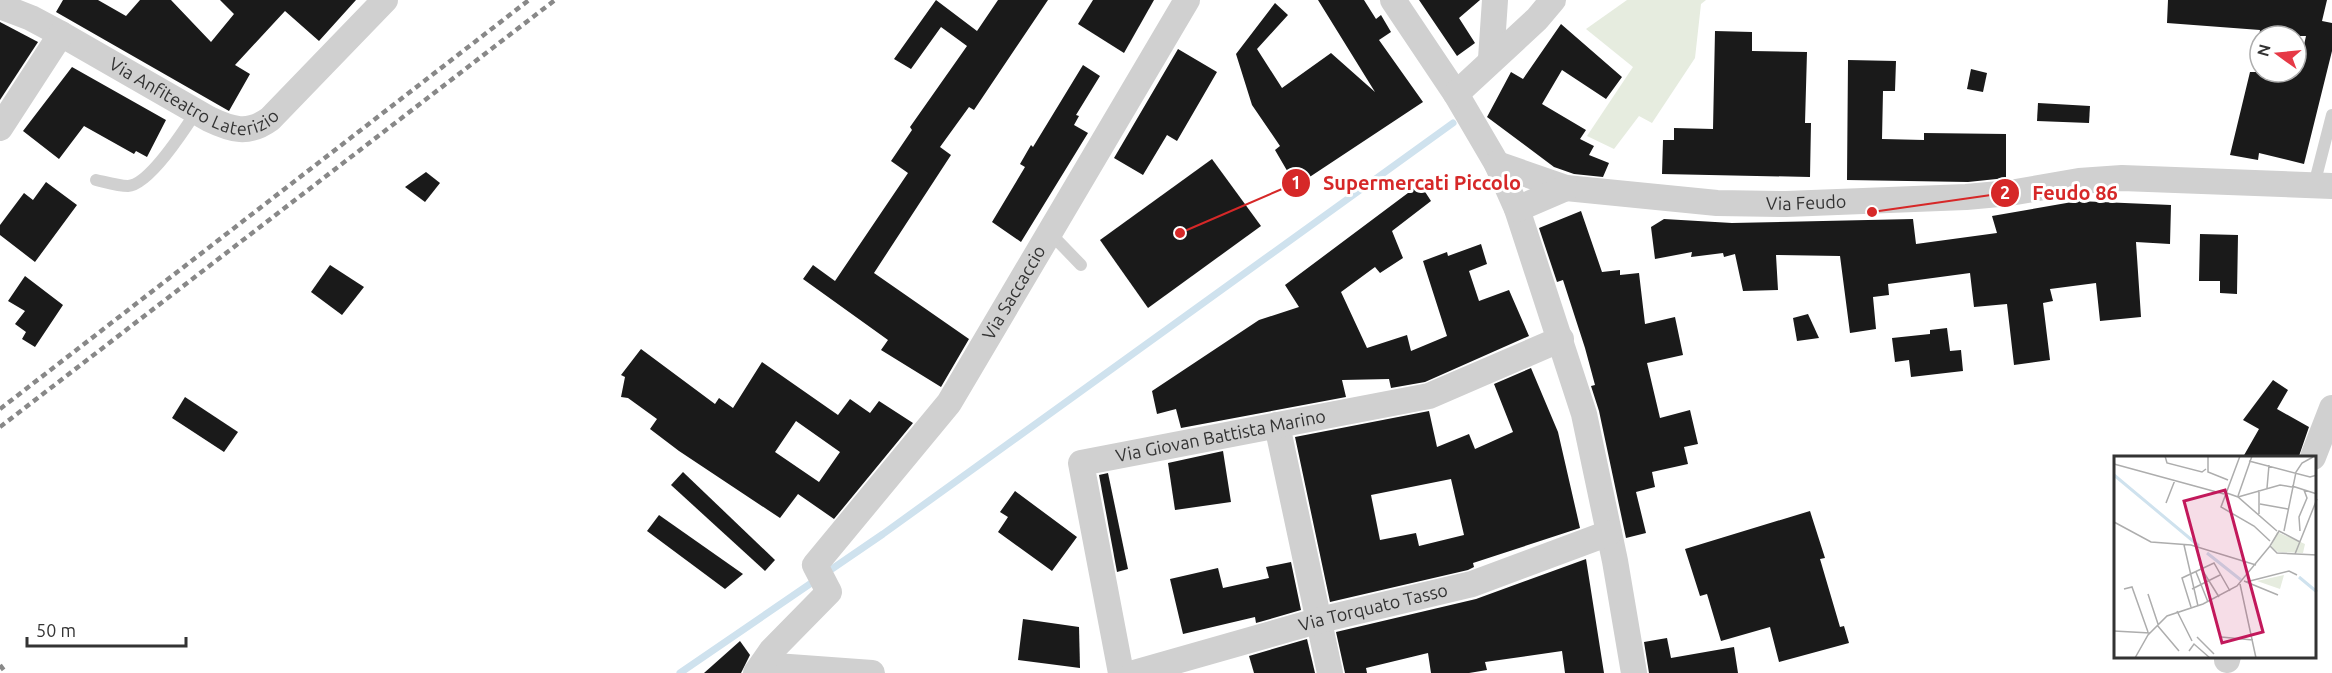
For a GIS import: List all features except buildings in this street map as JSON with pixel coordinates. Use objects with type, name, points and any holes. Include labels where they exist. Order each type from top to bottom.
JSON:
[{"type":"street","name":"Via Anfiteatro Laterizio","points":[[0,6],[37,9],[61,34],[196,112],[235,130],[258,128],[270,119],[385,0]]},
{"type":"street","name":"Via Saccaccio","points":[[759,669],[772,650],[830,592],[815,565],[949,403],[1187,0]]},
{"type":"street","points":[[1393,0],[1456,94],[1497,164],[1516,209],[1584,414],[1609,533],[1634,673]]},
{"type":"street","points":[[1491,59],[1495,0]]},
{"type":"street","points":[[1456,94],[1491,59],[1537,19],[1553,0]]},
{"type":"street","points":[[0,128],[61,34]]},
{"type":"street","name":"Via Feudo","points":[[1497,164],[1566,188],[1717,203],[1786,204],[1966,197],[2010,193],[2079,181],[2122,178],[2323,185]]},
{"type":"street","points":[[1516,209],[1566,188]]},
{"type":"street","name":"Via Giovan Battista Marino","points":[[1121,673],[1080,463],[1429,396],[1561,339]]},
{"type":"street","points":[[2313,456],[2332,408]]},
{"type":"street","points":[[1277,425],[1330,673]]},
{"type":"street","name":"Via Torquato Tasso","points":[[1134,673],[1320,620],[1472,584],[1609,533]]},
{"type":"street","points":[[759,669],[872,673]]},
{"type":"lane","points":[[96,180],[128,186],[140,182],[177,140],[196,112]]},
{"type":"lane","points":[[2323,185],[2332,115]]},
{"type":"lane","points":[[1050,233],[1082,265]]},
{"type":"shaded area","points":[[1627,0],[1706,0],[1701,4],[1695,58],[1652,123],[1639,116],[1614,149],[1587,136],[1633,67],[1586,29]]},
{"type":"waterway","points":[[680,673],[883,534],[1453,123]]},
{"type":"railway","points":[[0,409],[529,0]]},
{"type":"railway","points":[[0,427],[555,0]]},
{"type":"railway","points":[[0,665],[6,673]]},
{"type":"place","name":"Feudo 86","points":[[1872,212]]},
{"type":"place","name":"Supermercati Piccolo","points":[[1180,233]]}]
